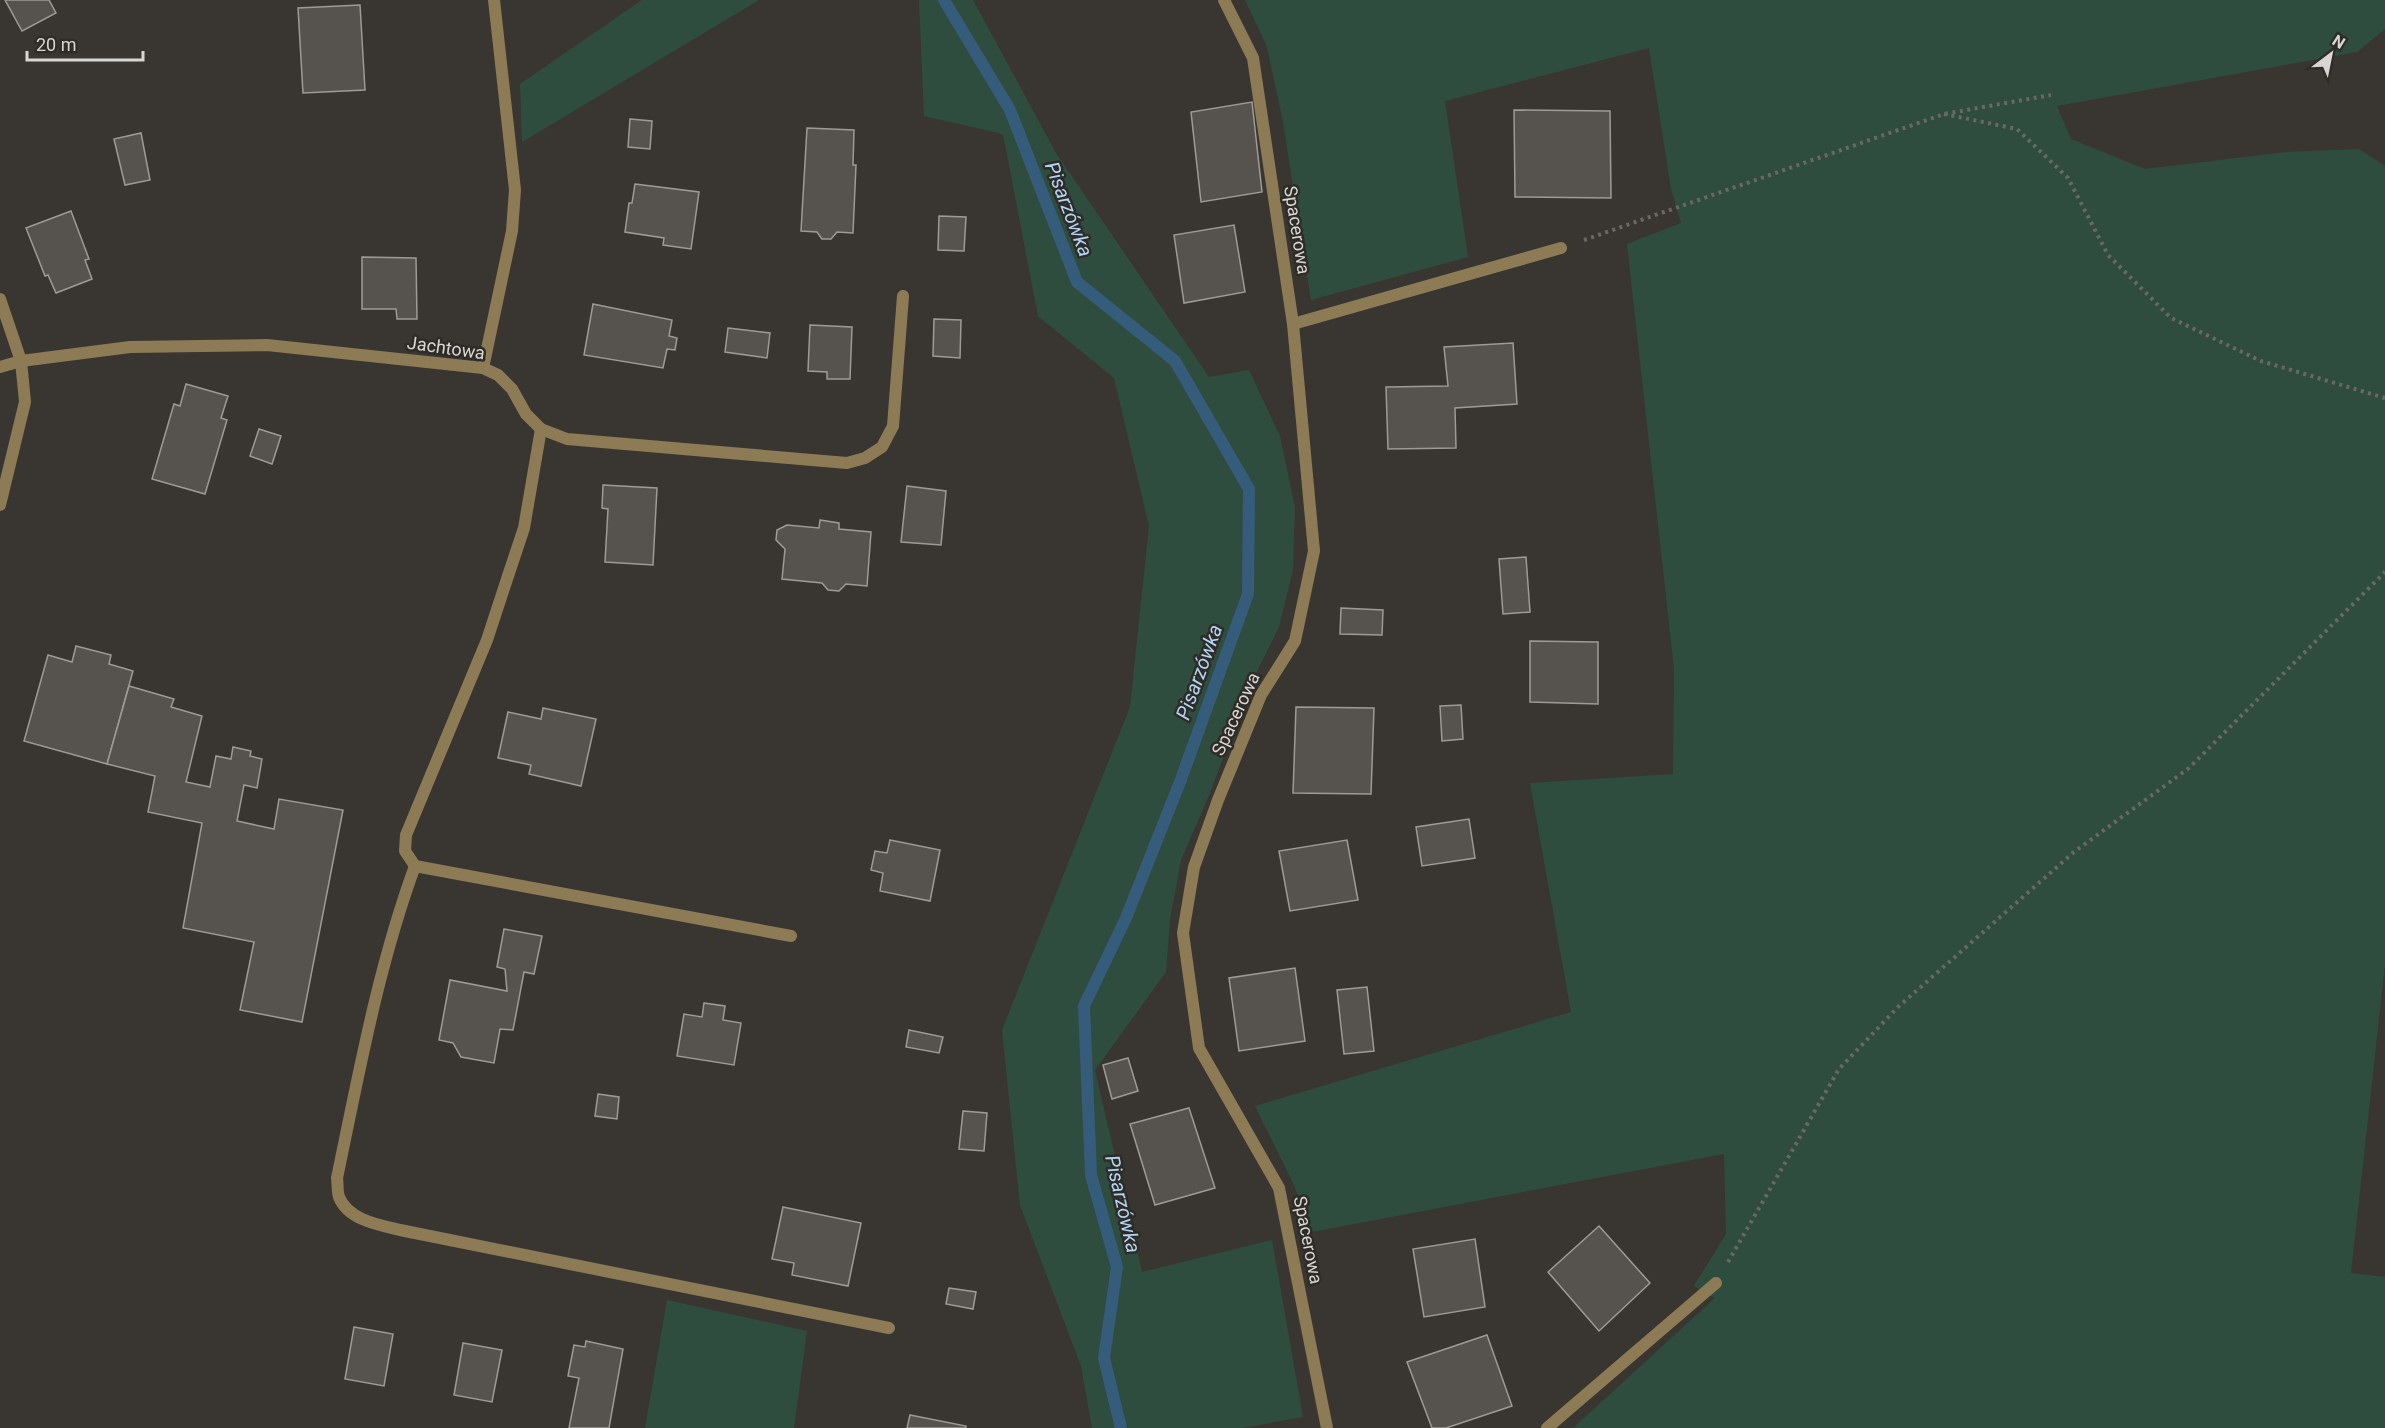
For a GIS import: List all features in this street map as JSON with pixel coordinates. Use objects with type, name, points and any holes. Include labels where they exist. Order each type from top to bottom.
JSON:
[{"type":"street","points":[[483,368],[512,231],[515,190],[494,0]]},
{"type":"street","name":"Spacerowa","points":[[1224,0],[1252,58],[1293,324],[1314,551],[1295,641],[1261,695],[1218,800],[1194,867],[1183,933],[1199,1048],[1279,1188],[1327,1428]]},
{"type":"street","points":[[1293,324],[1561,248]]},
{"type":"street","name":"Jachtowa","points":[[0,367],[21,361],[130,347],[267,345],[483,368],[498,375],[512,389],[526,414],[541,429],[567,439],[847,463],[865,458],[882,447],[893,426],[903,296]]},
{"type":"street","points":[[0,299],[21,361],[25,402],[0,505]]},
{"type":"street","points":[[541,429],[524,528],[505,587],[487,640],[406,835],[405,851],[415,866],[791,936]]},
{"type":"street","points":[[415,866],[405,892],[368,1030],[337,1178],[340,1198],[355,1215],[373,1224],[400,1230],[889,1328]]},
{"type":"street","points":[[1547,1428],[1716,1283]]},
{"type":"path","points":[[1561,248],[1944,114],[2051,95]]},
{"type":"path","points":[[1944,114],[2017,129],[2068,178],[2108,255],[2171,318],[2261,360],[2385,398]]},
{"type":"path","points":[[1716,1283],[1839,1069],[1898,1007],[2074,852],[2189,768],[2385,572]]},
{"type":"green space","points":[[642,0],[759,0],[522,142],[520,84]]},
{"type":"green space","points":[[919,0],[973,0],[1056,153],[1209,377],[1249,370],[1280,436],[1295,508],[1293,569],[1279,627],[1250,685],[1210,793],[1181,860],[1170,920],[1166,972],[1095,1070],[1142,1272],[1272,1240],[1303,1417],[1243,1428],[1092,1428],[1081,1366],[1020,1205],[1002,1030],[1130,707],[1149,526],[1114,378],[1038,316],[1003,134],[924,116]]},
{"type":"green space","points":[[1245,0],[2385,0],[2385,29],[2357,52],[2057,106],[2071,139],[2145,169],[2286,152],[2359,149],[2385,166],[2385,964],[2351,1273],[2385,1277],[2385,1428],[1573,1428],[1715,1298],[1694,1286],[1726,1234],[1724,1154],[1312,1232],[1294,1185],[1255,1106],[1571,1012],[1530,783],[1673,774],[1674,669],[1627,244],[1681,223],[1671,189],[1649,48],[1445,101],[1468,257],[1311,300],[1283,122],[1267,47]]},
{"type":"green space","points":[[667,1300],[807,1331],[794,1428],[645,1428]]},
{"type":"building","points":[[5,0],[49,0],[56,13],[22,31]]},
{"type":"building","points":[[360,5],[365,90],[303,93],[298,8]]},
{"type":"building","points":[[1252,102],[1262,192],[1201,202],[1191,112]]},
{"type":"building","points":[[1514,110],[1610,111],[1611,198],[1515,197]]},
{"type":"building","points":[[630,119],[652,121],[650,149],[628,147]]},
{"type":"building","points":[[807,128],[854,130],[853,165],[856,165],[853,233],[837,232],[831,239],[822,239],[817,232],[801,231]]},
{"type":"building","points":[[141,133],[150,180],[125,185],[114,139]]},
{"type":"building","points":[[635,184],[699,192],[691,249],[663,245],[664,238],[625,232],[629,203],[632,203]]},
{"type":"building","points":[[71,211],[89,259],[85,260],[92,279],[56,293],[48,275],[45,276],[26,228]]},
{"type":"building","points":[[939,216],[966,217],[964,251],[938,250]]},
{"type":"building","points":[[1234,225],[1245,292],[1184,303],[1174,235]]},
{"type":"building","points":[[362,257],[416,258],[417,319],[397,319],[396,309],[362,309]]},
{"type":"building","points":[[593,304],[672,320],[669,336],[677,338],[675,350],[667,349],[663,368],[584,355]]},
{"type":"building","points":[[934,319],[961,320],[960,358],[933,356]]},
{"type":"building","points":[[810,325],[852,327],[850,379],[827,379],[827,372],[808,371]]},
{"type":"building","points":[[728,328],[770,333],[767,358],[725,352]]},
{"type":"building","points":[[1513,343],[1517,404],[1455,408],[1456,448],[1388,449],[1386,387],[1448,386],[1444,347]]},
{"type":"building","points":[[186,384],[228,396],[221,418],[227,420],[205,494],[152,479],[174,404],[180,406]]},
{"type":"building","points":[[259,429],[281,436],[272,464],[250,456]]},
{"type":"building","points":[[603,485],[657,488],[653,565],[605,562],[608,509],[602,508]]},
{"type":"building","points":[[907,486],[946,491],[941,545],[901,542]]},
{"type":"building","points":[[820,520],[839,523],[839,529],[871,532],[867,586],[846,584],[839,591],[828,590],[822,583],[782,579],[785,549],[776,540],[777,530],[787,525],[819,528]]},
{"type":"building","points":[[1526,557],[1530,612],[1503,614],[1499,559]]},
{"type":"building","points":[[1341,608],[1383,610],[1382,635],[1340,634]]},
{"type":"building","points":[[1530,641],[1598,642],[1598,704],[1530,702]]},
{"type":"building","points":[[76,646],[111,655],[109,664],[133,671],[107,764],[24,741],[48,655],[72,662]]},
{"type":"building","points":[[129,686],[174,699],[171,707],[202,716],[186,782],[210,787],[216,756],[231,759],[233,747],[251,751],[250,756],[262,759],[257,788],[244,785],[237,821],[274,829],[279,799],[343,810],[302,1022],[240,1010],[254,942],[183,928],[202,823],[148,812],[155,776],[107,764]]},
{"type":"building","points":[[1461,705],[1463,739],[1442,741],[1440,706]]},
{"type":"building","points":[[1296,707],[1374,708],[1371,794],[1293,793]]},
{"type":"building","points":[[543,708],[596,719],[581,786],[529,774],[531,765],[498,758],[508,712],[541,719]]},
{"type":"building","points":[[1469,819],[1475,858],[1422,866],[1416,827]]},
{"type":"building","points":[[890,840],[940,850],[930,901],[880,891],[883,873],[871,870],[875,851],[887,853]]},
{"type":"building","points":[[1347,840],[1358,900],[1290,911],[1279,851]]},
{"type":"building","points":[[504,929],[542,936],[534,974],[524,972],[513,1030],[500,1029],[494,1063],[461,1057],[453,1043],[439,1040],[450,980],[507,991],[505,969],[497,967]]},
{"type":"building","points":[[1295,968],[1305,1041],[1239,1051],[1229,978]]},
{"type":"building","points":[[1367,987],[1374,1051],[1344,1054],[1337,990]]},
{"type":"building","points":[[704,1003],[725,1006],[723,1020],[741,1023],[734,1065],[677,1056],[684,1014],[702,1017]]},
{"type":"building","points":[[909,1030],[943,1037],[939,1053],[906,1047]]},
{"type":"building","points":[[1128,1058],[1138,1091],[1112,1099],[1103,1065]]},
{"type":"building","points":[[598,1094],[619,1097],[617,1119],[595,1116]]},
{"type":"building","points":[[1189,1108],[1215,1188],[1155,1205],[1130,1124]]},
{"type":"building","points":[[963,1111],[987,1113],[984,1151],[959,1149]]},
{"type":"building","points":[[783,1207],[861,1223],[848,1286],[792,1275],[794,1263],[772,1259]]},
{"type":"building","points":[[1599,1226],[1650,1283],[1599,1331],[1548,1272]]},
{"type":"building","points":[[1475,1239],[1485,1307],[1424,1317],[1413,1249]]},
{"type":"building","points":[[949,1288],[976,1292],[973,1309],[946,1304]]},
{"type":"building","points":[[354,1327],[393,1334],[384,1386],[345,1379]]},
{"type":"building","points":[[1487,1335],[1512,1406],[1446,1428],[1432,1428],[1407,1362]]},
{"type":"building","points":[[586,1341],[623,1349],[609,1428],[569,1428],[579,1378],[568,1376],[574,1345],[585,1347]]},
{"type":"building","points":[[463,1343],[502,1350],[492,1402],[454,1395]]},
{"type":"building","points":[[910,1415],[966,1426],[966,1428],[907,1428]]},
{"type":"waterway","name":"Pisarzówka","points":[[944,0],[1010,110],[1077,282],[1175,361],[1249,489],[1248,594],[1180,782],[1126,918],[1084,1006],[1091,1175],[1117,1267],[1104,1358],[1121,1428]]}]
